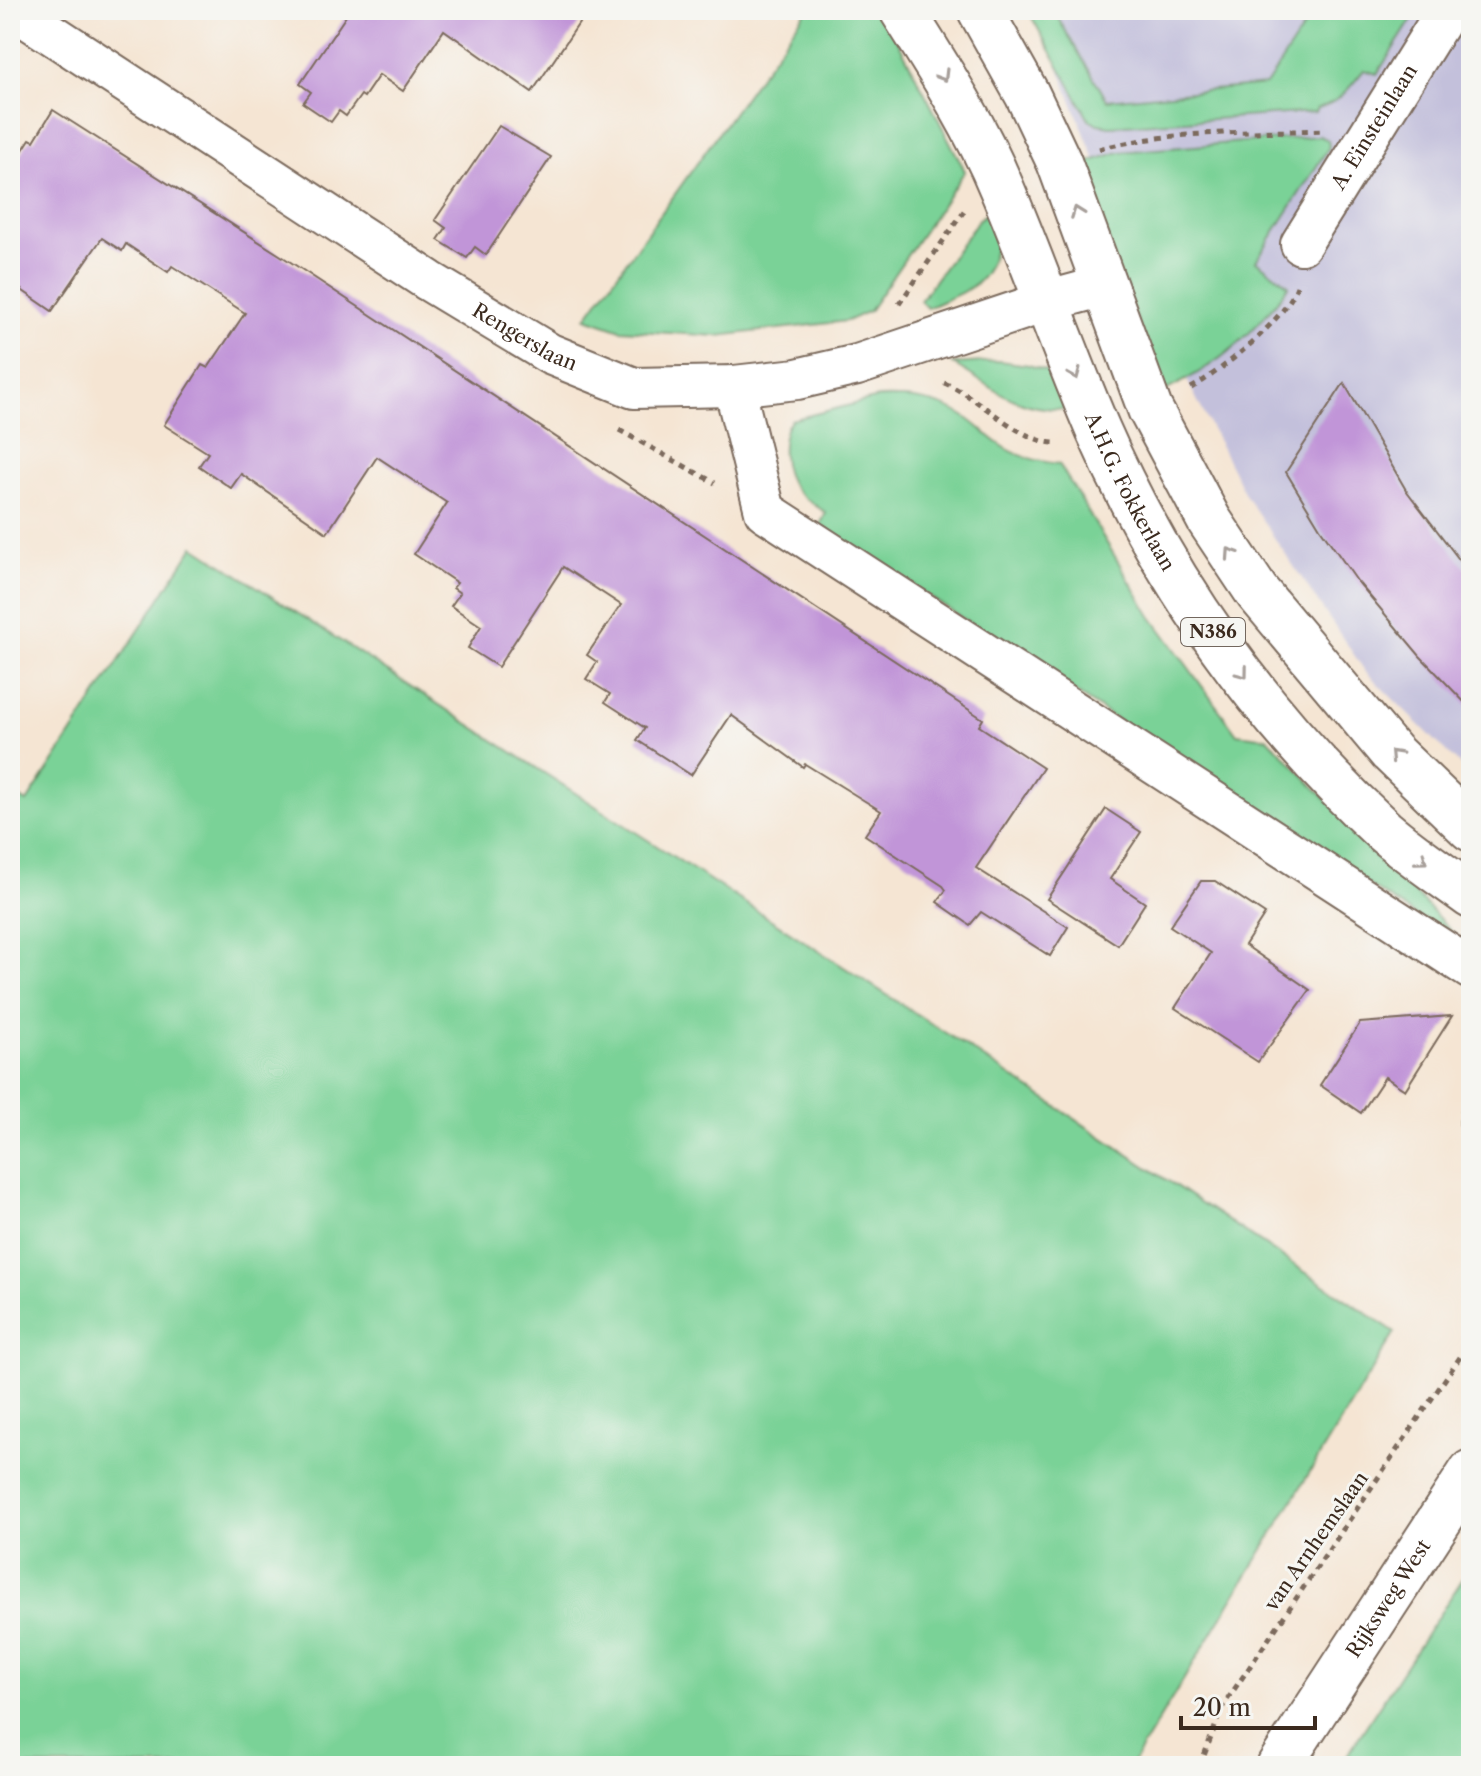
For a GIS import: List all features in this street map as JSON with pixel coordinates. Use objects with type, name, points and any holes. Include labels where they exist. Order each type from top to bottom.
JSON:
[{"type":"main road","name":"A.H.G. Fokkerlaan","points":[[902,10],[948,85],[1002,187],[1099,433],[1153,541],[1212,631],[1310,757],[1386,832],[1471,896]]},
{"type":"main road","name":"N386","points":[[980,10],[1027,94],[1059,162],[1150,409],[1209,520],[1257,592],[1391,752],[1471,829]]},
{"type":"main road","name":"Rijksweg West","points":[[1279,1766],[1471,1472]]},
{"type":"street","name":"Rengerslaan","points":[[15,10],[416,273],[550,354],[634,388],[734,386],[797,379],[857,365],[1045,302],[1104,286]]},
{"type":"street","name":"A. Einsteinlaan","points":[[1301,244],[1447,10]]},
{"type":"street","points":[[734,386],[765,511],[1471,969]]},
{"type":"path","points":[[633,438],[765,511]]},
{"type":"path","points":[[1471,1085],[1460,1123],[1462,1135],[1471,1149]]},
{"type":"path","name":"van Arnhemslaan","points":[[1200,1766],[1223,1706],[1471,1341]]},
{"type":"shaded area","points":[[1033,10],[1471,10],[1471,776],[1365,671],[1246,496],[1164,335],[1041,23]]},
{"type":"green space","points":[[807,10],[882,10],[965,171],[869,311],[847,321],[718,336],[621,330],[586,318]]},
{"type":"green space","points":[[1053,10],[1107,100],[1266,85],[1315,10],[1418,10],[1377,74],[1364,70],[1344,94],[1315,112],[1110,126],[1089,119],[1031,16]]},
{"type":"green space","points":[[1320,136],[1328,140],[1329,147],[1256,261],[1289,285],[1234,347],[1203,370],[1165,391],[1076,166],[1120,152]]},
{"type":"green space","points":[[993,209],[996,240],[987,271],[973,286],[927,308],[920,301],[979,219]]},
{"type":"green space","points":[[999,361],[1029,365],[1055,374],[1070,409],[1021,403],[953,364]]},
{"type":"green space","points":[[878,398],[910,399],[942,405],[967,418],[1014,453],[1059,464],[1151,616],[1237,734],[1268,738],[1471,952],[820,525],[826,513],[798,493],[790,482],[783,454],[787,427],[791,420]]},
{"type":"green space","points":[[194,546],[961,1043],[1395,1332],[1131,1766],[10,1766],[10,791],[27,802]]},
{"type":"green space","points":[[1471,1566],[1469,1766],[1340,1766]]},
{"type":"building","points":[[350,10],[588,10],[532,92],[444,30],[403,91],[379,75],[346,116],[339,111],[331,122],[303,103],[311,92],[300,84]]},
{"type":"building","points":[[53,110],[283,257],[983,719],[979,726],[1043,768],[976,868],[1068,927],[1050,956],[981,912],[970,925],[937,902],[946,890],[943,886],[865,835],[881,811],[805,764],[803,767],[731,715],[691,775],[637,740],[645,728],[605,702],[610,694],[586,679],[597,662],[587,655],[621,605],[563,567],[498,667],[468,648],[481,626],[451,606],[460,593],[453,588],[457,583],[414,554],[447,503],[377,457],[327,533],[241,474],[231,488],[199,466],[208,453],[164,425],[202,365],[208,368],[245,313],[172,266],[168,272],[126,244],[122,251],[102,238],[52,311],[10,282],[10,170],[30,139],[34,141]]},
{"type":"building","points":[[499,126],[551,157],[486,255],[475,247],[467,258],[438,240],[446,228],[435,220]]},
{"type":"building","points":[[1344,383],[1406,490],[1471,575],[1471,709],[1420,656],[1357,581],[1286,472]]},
{"type":"building","points":[[1106,809],[1141,832],[1110,879],[1145,903],[1118,945],[1047,899]]},
{"type":"building","points":[[1201,881],[1215,881],[1265,914],[1245,945],[1310,990],[1258,1062],[1175,1008],[1211,953],[1170,926]]},
{"type":"building","points":[[1452,1016],[1405,1090],[1385,1077],[1361,1113],[1320,1085],[1360,1023]]}]
